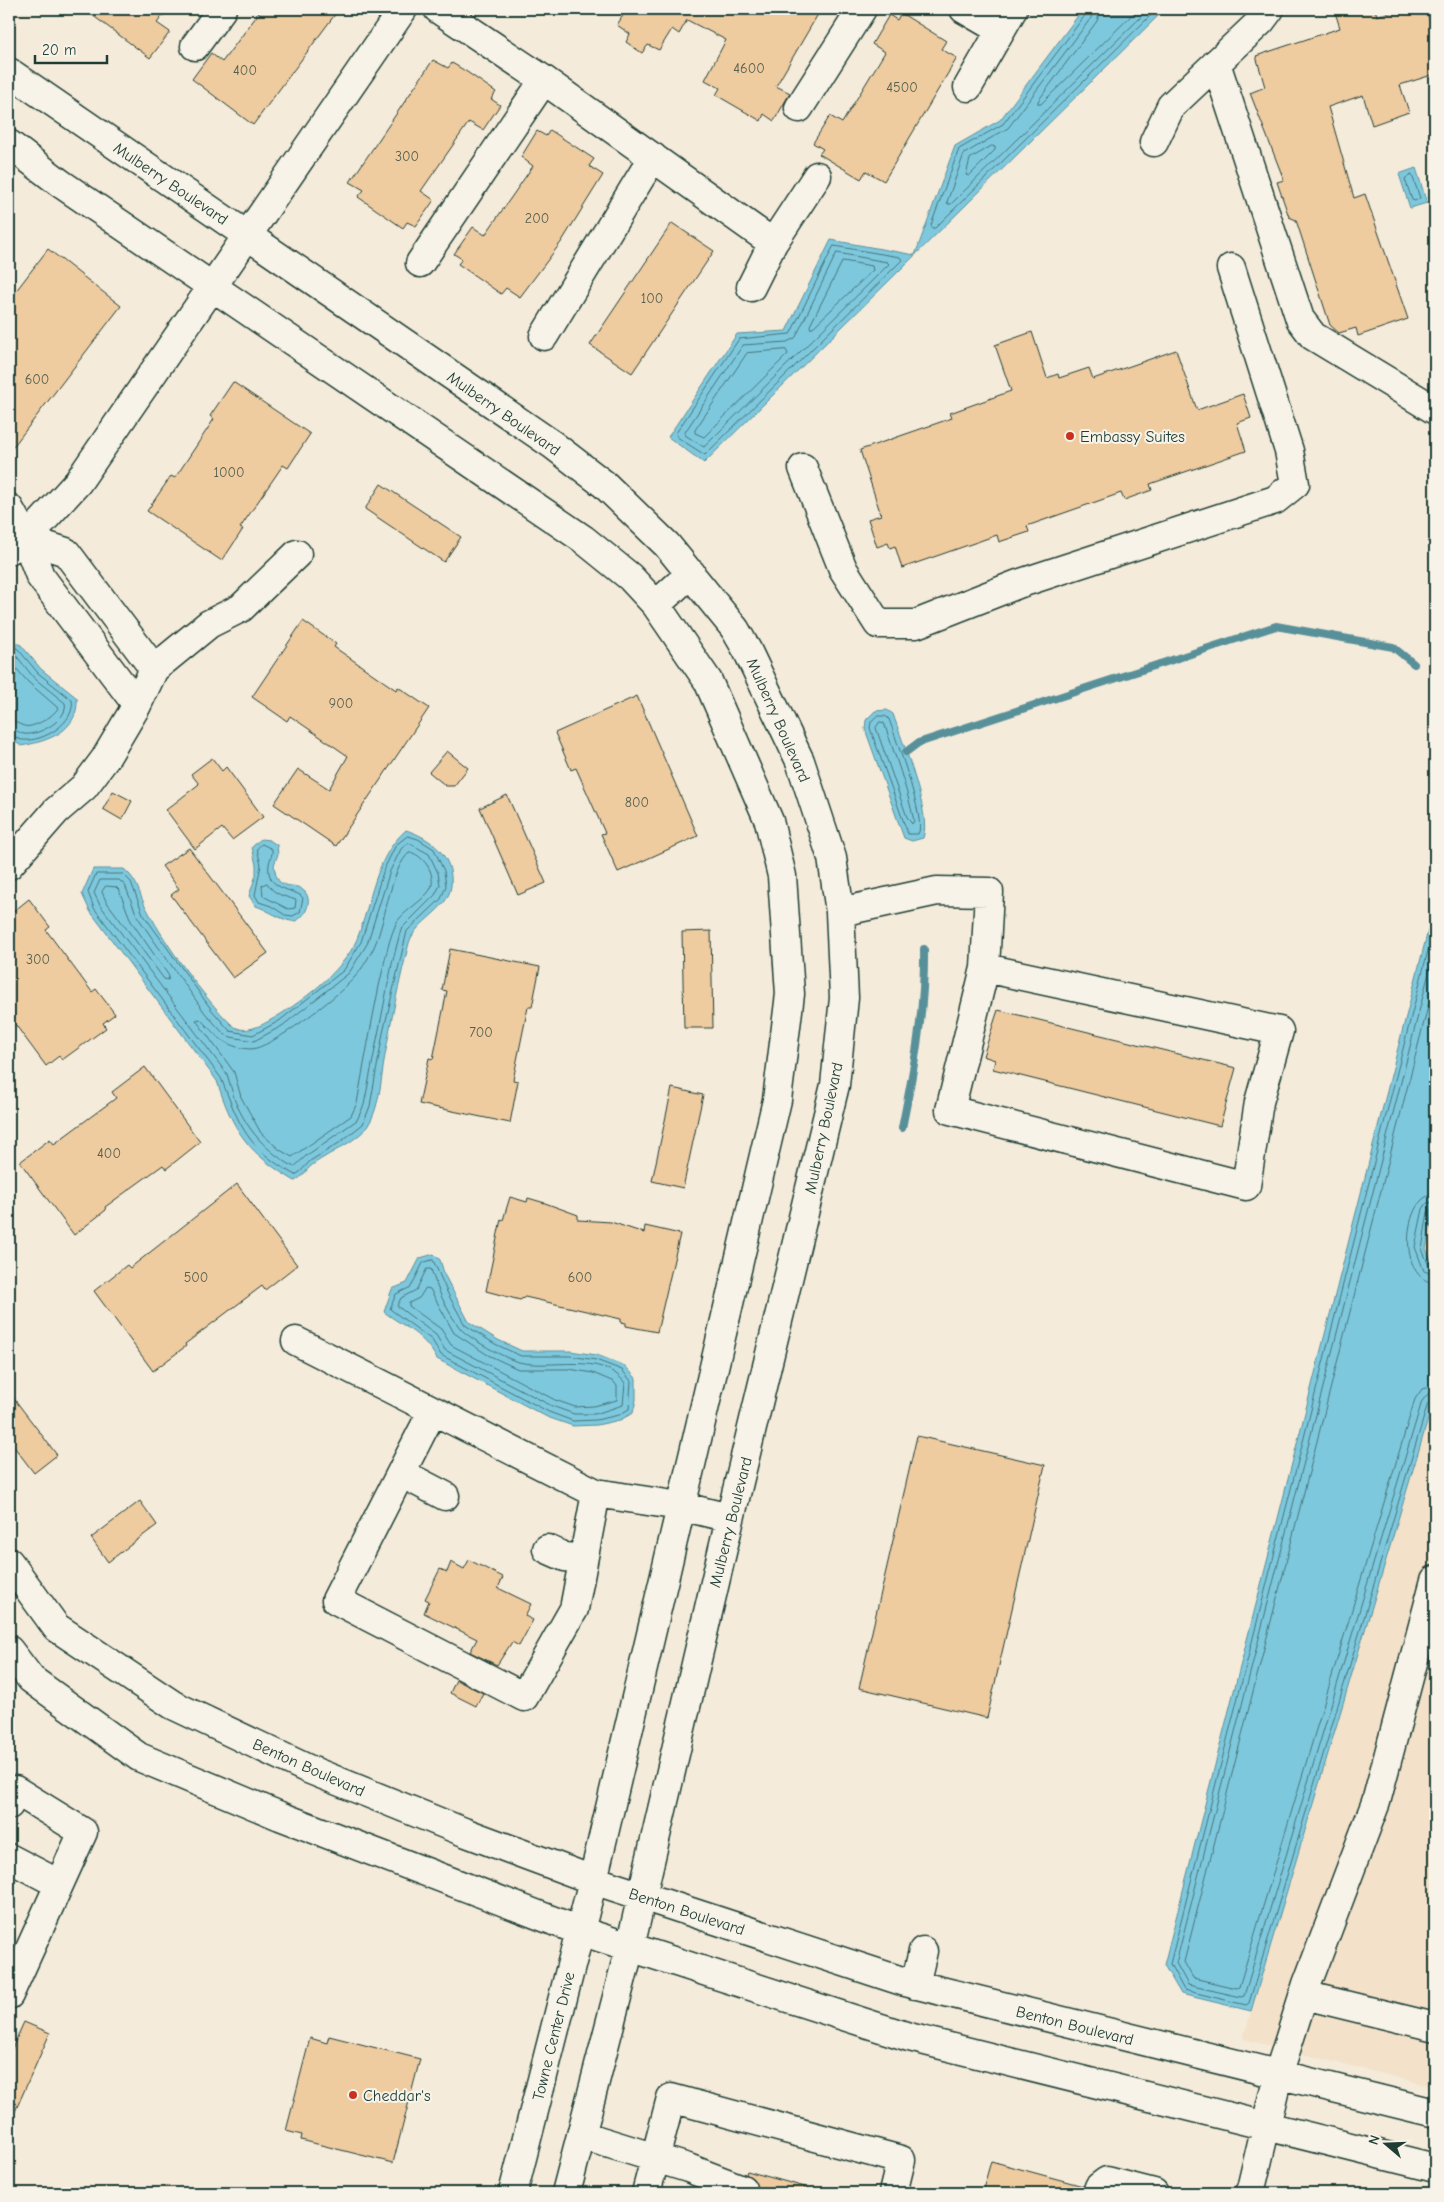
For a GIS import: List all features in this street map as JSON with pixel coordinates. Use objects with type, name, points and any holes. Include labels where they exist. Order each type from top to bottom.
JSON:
[{"type":"street","points":[[195,46],[222,9]]},
{"type":"street","points":[[18,544],[78,482],[403,9]]},
{"type":"street","points":[[438,9],[544,80],[773,243]]},
{"type":"street","points":[[799,108],[862,9]]},
{"type":"street","points":[[964,9],[1006,20],[968,87]]},
{"type":"street","points":[[1154,142],[1171,106],[1270,9]]},
{"type":"street","points":[[1216,63],[1300,319],[1313,336],[1435,410]]},
{"type":"street","name":"Mulberry Boulevard","points":[[9,72],[553,445],[605,486],[667,545],[735,629],[800,761],[832,858],[840,912],[844,998],[835,1086],[730,1518],[630,1947]]},
{"type":"street","points":[[420,262],[544,80]]},
{"type":"street","points":[[9,144],[60,183],[583,539],[630,577],[656,605],[708,681],[769,821],[782,876],[790,994],[776,1100],[593,1880]]},
{"type":"street","points":[[544,336],[653,157]]},
{"type":"street","points":[[751,287],[773,243],[817,176]]},
{"type":"street","points":[[803,468],[843,569],[878,624],[916,624],[1018,584],[1275,500],[1295,484],[1290,451],[1231,268]]},
{"type":"street","points":[[9,508],[18,544],[137,705]]},
{"type":"street","points":[[18,544],[66,552],[154,669]]},
{"type":"street","points":[[9,865],[56,811],[84,787],[105,759],[137,705],[154,669],[209,624],[241,608],[297,554]]},
{"type":"street","points":[[656,605],[691,573]]},
{"type":"street","points":[[840,912],[937,892],[989,892],[985,968],[950,1110],[1246,1186],[1259,1102],[1279,1031],[985,968]]},
{"type":"street","points":[[296,1341],[432,1412],[596,1493],[680,1506],[730,1518]]},
{"type":"street","points":[[432,1412],[336,1600],[524,1697],[574,1609],[596,1493]]},
{"type":"street","points":[[401,1473],[445,1496]]},
{"type":"street","points":[[547,1549],[565,1558],[584,1559]]},
{"type":"street","name":"Benton Boulevard","points":[[9,1562],[56,1627],[173,1705],[308,1769],[464,1832],[593,1880],[915,1985],[1435,2113]]},
{"type":"street","points":[[1250,2193],[1278,2075],[1304,1995],[1376,1802],[1435,1580]]},
{"type":"street","points":[[9,1650],[31,1679],[139,1757],[280,1816],[580,1932],[910,2037],[1435,2168]]},
{"type":"street","points":[[9,1805],[15,1790],[82,1832],[9,1995]]},
{"type":"street","points":[[9,1858],[59,1884]]},
{"type":"street","name":"Towne Center Drive","points":[[513,2193],[593,1880]]},
{"type":"street","points":[[566,2193],[630,1947]]},
{"type":"street","points":[[915,1985],[923,1950]]},
{"type":"street","points":[[1304,1995],[1435,2027]]},
{"type":"street","points":[[646,2193],[671,2098],[901,2160],[893,2193]]},
{"type":"street","points":[[581,2136],[688,2168],[742,2189]]},
{"type":"street","points":[[1097,2193],[1099,2187],[1107,2181],[1154,2193]]},
{"type":"shaded area","points":[[1435,1200],[1435,1269],[1426,1249]]},
{"type":"shaded area","points":[[1435,1396],[1435,2087],[1243,2039]]},
{"type":"water","points":[[1083,9],[1165,9],[704,463],[668,437],[737,334],[786,331],[831,240],[915,255],[955,146],[1000,120]]},
{"type":"water","points":[[1416,168],[1427,203],[1410,208],[1399,174]]},
{"type":"water","points":[[9,639],[21,645],[41,669],[77,698],[73,719],[68,726],[52,737],[21,746],[9,737]]},
{"type":"water","points":[[887,710],[893,714],[920,796],[925,827],[923,838],[912,841],[904,838],[865,729],[866,720],[875,711]]},
{"type":"water","points":[[406,830],[432,843],[445,857],[451,875],[449,895],[438,909],[418,928],[409,943],[391,1023],[378,1100],[372,1119],[357,1137],[315,1163],[295,1181],[266,1161],[245,1140],[229,1114],[217,1081],[90,911],[82,894],[93,869],[124,869],[136,884],[156,925],[198,986],[231,1024],[240,1029],[250,1029],[260,1026],[293,1006],[319,986],[342,963],[357,939],[380,867],[395,841]]},
{"type":"water","points":[[261,839],[269,840],[277,845],[278,854],[274,865],[276,875],[282,884],[301,888],[307,896],[307,909],[295,921],[287,920],[256,906],[249,896],[256,875],[252,847]]},
{"type":"water","points":[[1435,903],[1435,1200],[1426,1249],[1435,1269],[1435,1396],[1251,2011],[1181,1994],[1164,1965]]},
{"type":"water","points":[[434,1254],[440,1260],[445,1276],[469,1322],[498,1340],[522,1351],[570,1351],[597,1355],[625,1366],[636,1378],[636,1400],[633,1413],[620,1420],[597,1425],[573,1426],[547,1417],[437,1359],[432,1350],[420,1337],[384,1312],[392,1289],[407,1283],[420,1258]]},
{"type":"building","points":[[84,9],[168,9],[157,23],[170,32],[150,58]]},
{"type":"building","points":[[262,9],[339,9],[253,125],[192,79],[211,53],[222,62]]},
{"type":"building","points":[[627,9],[821,9],[776,86],[790,93],[774,121],[764,114],[761,121],[716,95],[720,88],[705,80],[726,40],[687,20],[679,34],[672,29],[659,50],[648,45],[642,53],[626,42],[630,34],[617,25]]},
{"type":"building","points":[[1334,9],[1375,9],[1377,16],[1401,9],[1426,9],[1435,38],[1435,74],[1400,85],[1409,112],[1372,125],[1363,95],[1328,107],[1354,198],[1365,194],[1408,319],[1358,336],[1356,328],[1339,333],[1330,325],[1296,220],[1289,217],[1277,182],[1284,180],[1250,93],[1265,87],[1256,56],[1340,28]]},
{"type":"building","points":[[901,13],[946,41],[941,49],[957,58],[884,181],[866,171],[861,179],[819,154],[823,149],[813,143],[830,116],[842,123],[885,52],[872,44],[889,15],[897,20]]},
{"type":"building","points":[[433,60],[448,68],[452,63],[467,72],[496,92],[491,99],[500,105],[483,130],[469,122],[421,191],[434,200],[416,226],[407,222],[403,228],[358,197],[364,190],[350,182]]},
{"type":"building","points":[[550,130],[594,159],[589,166],[603,175],[562,241],[520,297],[506,288],[501,294],[458,264],[462,259],[454,254],[473,227],[485,235],[533,166],[521,157],[537,131],[546,136]]},
{"type":"building","points":[[672,223],[714,251],[632,373],[590,345]]},
{"type":"building","points":[[48,249],[121,306],[9,452],[9,300]]},
{"type":"building","name":"Embassy Suites","points":[[1032,332],[1047,378],[1058,374],[1059,378],[1089,368],[1093,379],[1176,350],[1197,410],[1243,394],[1251,418],[1237,423],[1246,451],[1150,484],[1152,490],[1124,500],[1121,493],[1027,526],[1029,532],[999,542],[997,535],[902,568],[895,546],[890,548],[888,543],[877,547],[868,519],[881,515],[860,450],[952,418],[950,413],[1011,391],[995,345]]},
{"type":"building","points":[[233,382],[310,434],[288,468],[283,465],[240,528],[243,529],[222,561],[147,511],[171,476],[175,478],[214,419],[210,416]]},
{"type":"building","points":[[381,484],[461,537],[444,562],[365,509]]},
{"type":"building","points":[[303,621],[336,644],[334,647],[396,690],[398,687],[429,708],[336,846],[274,804],[298,769],[329,789],[348,756],[290,716],[287,721],[252,697]]},
{"type":"building","points":[[637,696],[698,836],[618,872],[601,834],[605,833],[576,768],[571,770],[555,733]]},
{"type":"building","points":[[447,751],[468,768],[454,786],[446,786],[429,772]]},
{"type":"building","points":[[212,758],[222,771],[226,767],[263,817],[232,840],[222,828],[195,849],[166,810],[199,784],[191,774]]},
{"type":"building","points":[[113,791],[132,801],[122,820],[103,809]]},
{"type":"building","points":[[507,795],[546,883],[518,895],[480,808]]},
{"type":"building","points":[[189,848],[268,953],[233,978],[171,895],[179,889],[162,866]]},
{"type":"building","points":[[29,899],[50,927],[46,930],[92,992],[96,989],[115,1014],[103,1023],[106,1028],[62,1060],[59,1056],[46,1066],[9,1016],[9,915]]},
{"type":"building","points":[[711,931],[713,1028],[684,1028],[682,932]]},
{"type":"building","points":[[450,949],[540,967],[532,1007],[528,1007],[513,1080],[518,1081],[510,1123],[419,1104],[429,1058],[433,1059],[447,991],[442,990]]},
{"type":"building","points":[[998,1010],[1236,1068],[1220,1126],[993,1069],[995,1060],[983,1056]]},
{"type":"building","points":[[145,1067],[200,1142],[166,1169],[163,1165],[105,1207],[106,1210],[74,1235],[20,1162],[50,1139],[54,1144],[116,1098],[112,1092]]},
{"type":"building","points":[[672,1088],[703,1095],[683,1188],[652,1181]]},
{"type":"building","points":[[237,1184],[297,1265],[265,1290],[262,1286],[185,1344],[186,1346],[153,1371],[94,1291],[127,1265],[130,1268]]},
{"type":"building","points":[[510,1197],[527,1202],[528,1198],[545,1203],[578,1215],[578,1220],[611,1222],[644,1233],[645,1226],[680,1234],[657,1332],[626,1326],[626,1323],[621,1322],[621,1319],[525,1297],[520,1300],[486,1291],[501,1219],[503,1220]]},
{"type":"building","points":[[9,1392],[57,1455],[34,1473],[9,1440]]},
{"type":"building","points":[[917,1436],[1045,1465],[987,1718],[859,1688]]},
{"type":"building","points":[[140,1501],[157,1525],[108,1562],[91,1538]]},
{"type":"building","points":[[469,1560],[503,1577],[498,1588],[531,1604],[525,1616],[533,1620],[519,1646],[512,1642],[497,1665],[470,1652],[477,1639],[424,1613],[429,1601],[425,1599],[440,1569],[447,1572],[451,1562],[464,1569]]},
{"type":"building","points":[[456,1680],[483,1693],[476,1706],[450,1693]]},
{"type":"building","points":[[24,2022],[50,2033],[9,2125],[9,2055]]},
{"type":"building","name":"Cheddar's","points":[[329,2036],[420,2059],[393,2163],[301,2140],[302,2135],[286,2131],[310,2038],[327,2043]]},
{"type":"building","points":[[991,2161],[1083,2186],[1082,2193],[982,2193]]},
{"type":"building","points":[[747,2171],[805,2187],[804,2193],[757,2193],[754,2180],[746,2174]]},
{"type":"waterway","points":[[906,752],[918,743],[1276,626],[1393,647],[1414,664]]},
{"type":"waterway","points":[[902,1128],[921,1016],[924,949]]},
{"type":"place","name":"Embassy Suites","points":[[1070,436]]},
{"type":"place","name":"Cheddar's","points":[[353,2095]]}]
